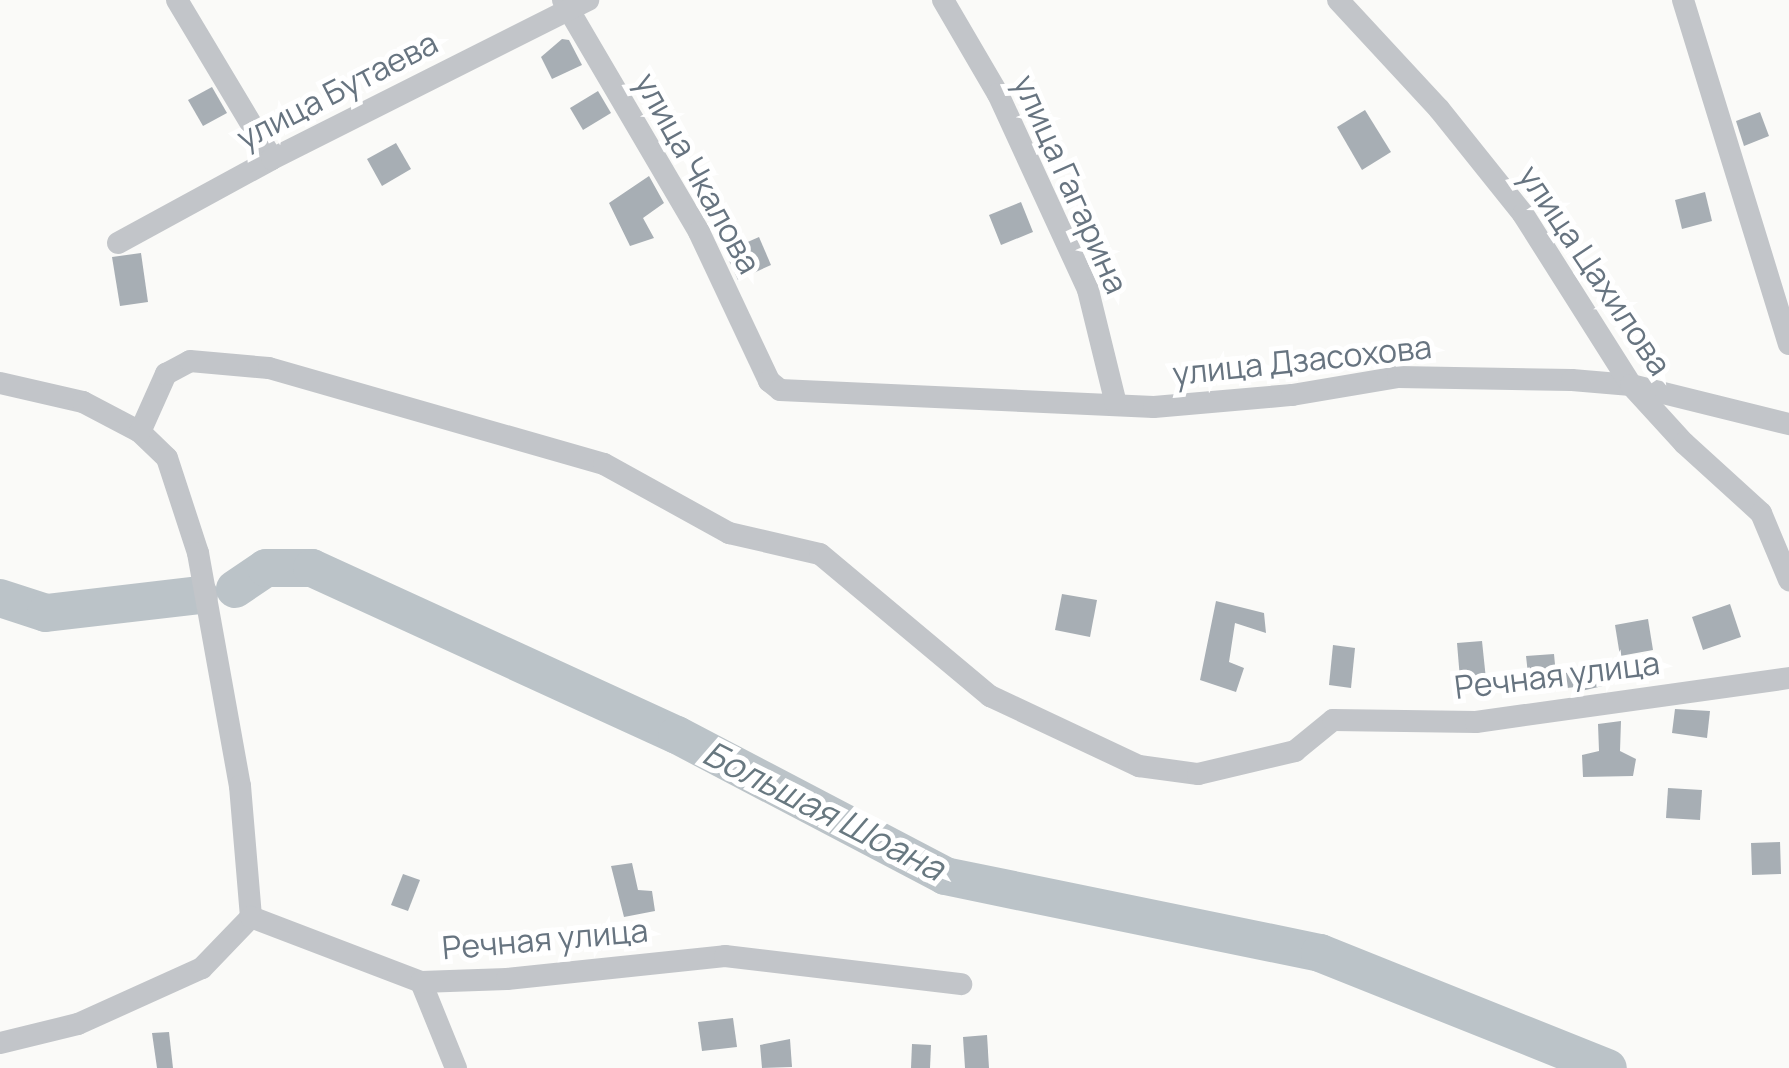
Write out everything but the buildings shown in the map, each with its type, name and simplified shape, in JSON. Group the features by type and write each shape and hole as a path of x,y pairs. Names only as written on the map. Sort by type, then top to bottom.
{"street":[{"path":"177,0 272,159"},
{"name":"улица Гагарина","path":"943,0 998,94 1088,290 1116,404"},
{"name":"улица Цахилова","path":"1338,0 1440,109 1522,214 1630,385 1684,443 1761,513 1789,580"},
{"path":"1683,0 1789,344"},
{"name":"улица Бутаева","path":"118,243 573,3"},
{"name":"улица Чкалова","path":"573,3 699,232 769,381"},
{"name":"Речная улица","path":"140,432 166,374 190,361 269,368 604,464 729,532 820,554 990,696 1139,766 1198,774 1295,751 1332,720 1476,722 1789,678"},
{"name":"улица Дзасохова","path":"769,381 794,394 1154,407 1292,395 1398,377 1630,385 1789,424"},
{"path":"0,383 83,402 140,432 166,458 198,553 240,786 251,917 202,968 78,1024 0,1043"},
{"name":"Речная улица","path":"251,917 422,982 507,979 725,956 962,984"},
{"path":"422,982 456,1068"}],"waterway":[{"name":"Большая Шоана","path":"235,589 266,568 312,568 677,735 945,876 1320,953 1608,1068"},
{"path":"0,598 46,613 199,595"}]}
